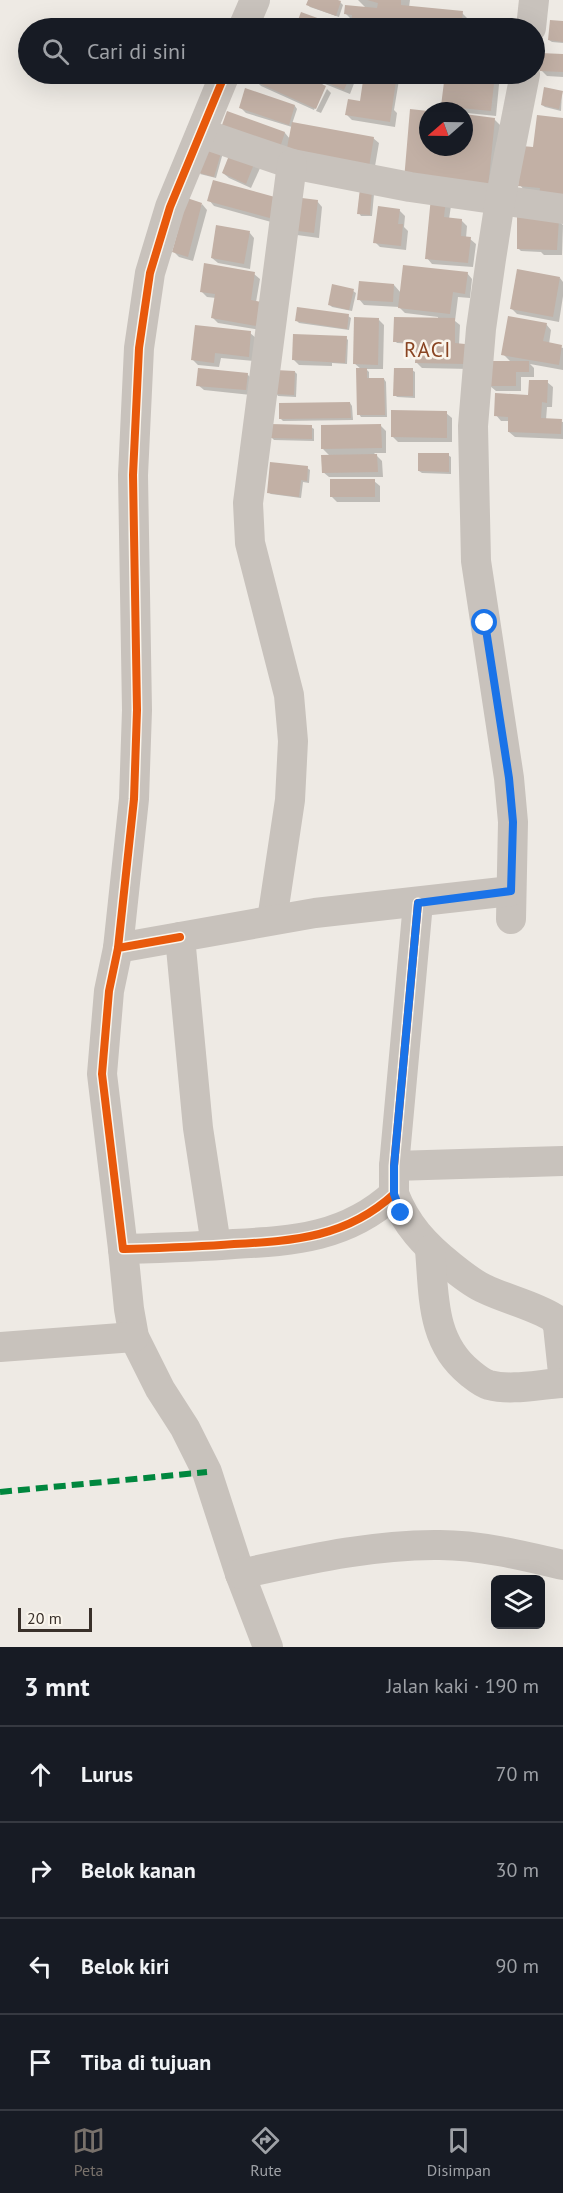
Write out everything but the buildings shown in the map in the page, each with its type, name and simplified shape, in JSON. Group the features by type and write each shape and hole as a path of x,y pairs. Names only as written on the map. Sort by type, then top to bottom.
{"street":[{"path":"247,18 255,0"},
{"path":"532,18 534,0"},
{"path":"221,84 170,207 150,273 139,348 133,475 137,659 134,799 118,948 109,991 102,1074 134,1337 160,1389 185,1428 207,1472 240,1574 268,1647"},
{"path":"118,948 315,913 418,903 511,905 513,822 509,778 476,561 472,426 481,329 500,201 523,84"},
{"path":"201,133 292,164 410,187 563,209"},
{"path":"272,920 290,800 293,741 289,695 250,543 248,503 292,164"},
{"path":"418,903 394,1180 401,1213 416,1236 465,1278 554,1318 558,1326 563,1372"},
{"path":"180,937 198,1128 216,1245"},
{"path":"394,1180 563,1161"},
{"path":"123,1249 306,1238 332,1231 363,1218 380,1207 394,1180"},
{"path":"430,1250 436,1320 442,1339 462,1367 487,1384 495,1386 563,1383"},
{"path":"0,1347 134,1337"},
{"path":"240,1574 329,1556 441,1545 512,1553 563,1565"}],"marked path":[{"path":"0,1492 207,1472"}],"cycle path":[{"path":"118,948 134,799 137,710 133,475 139,348 150,273 170,207 221,84"},
{"path":"180,937 118,948 109,991 102,1074 123,1249 278,1241 319,1234 358,1220 394,1194 394,1166 418,903"}],"district":[{"name":"RACI","path":"428,350"}],"route":[{"path":"401,1213 394,1194 394,1166 418,903 511,891 513,822 509,778 485,623"}]}
